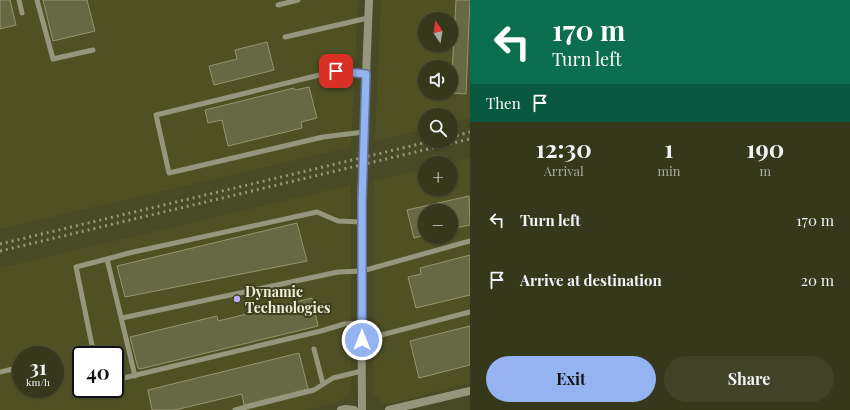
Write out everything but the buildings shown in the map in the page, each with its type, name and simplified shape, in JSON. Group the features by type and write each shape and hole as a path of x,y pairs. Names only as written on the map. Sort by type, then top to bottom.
{"street":[{"path":"362,410 362,222 369,0"},
{"path":"389,410 470,391"},
{"path":"341,410 354,410"}],"lane":[{"path":"19,0 22,12"},
{"path":"37,0 53,59 93,50"},
{"path":"278,5 298,0"},
{"path":"285,37 368,18"},
{"path":"364,132 323,137 169,173 156,115 336,71 366,74"},
{"path":"92,346 76,267 136,252 317,212 338,220 362,222"},
{"path":"122,318 338,272 362,270 470,241"},
{"path":"107,260 135,376"},
{"path":"362,340 470,312"},
{"path":"124,378 344,324 362,323"},
{"path":"314,349 323,384"},
{"path":"0,372 12,369"},
{"path":"235,410 314,390 333,378 362,371"}],"shaded area":[{"path":"0,0 358,0 351,147 0,229"},
{"path":"381,0 470,0 470,118 458,121 458,108 418,108 418,131 375,141"},
{"path":"470,158 470,383 390,404 383,403 373,392 374,181 418,171 418,196 458,196 458,161"},
{"path":"351,185 351,383 350,391 338,402 307,410 0,410 0,268"}],"railway":[{"path":"458,135 470,132"},
{"path":"0,251 470,139"},
{"path":"0,244 418,144"}],"place":[{"name":"Dynamic Technologies","path":"237,299"}],"route":[{"path":"336,71 366,74 362,202 362,340"}]}
